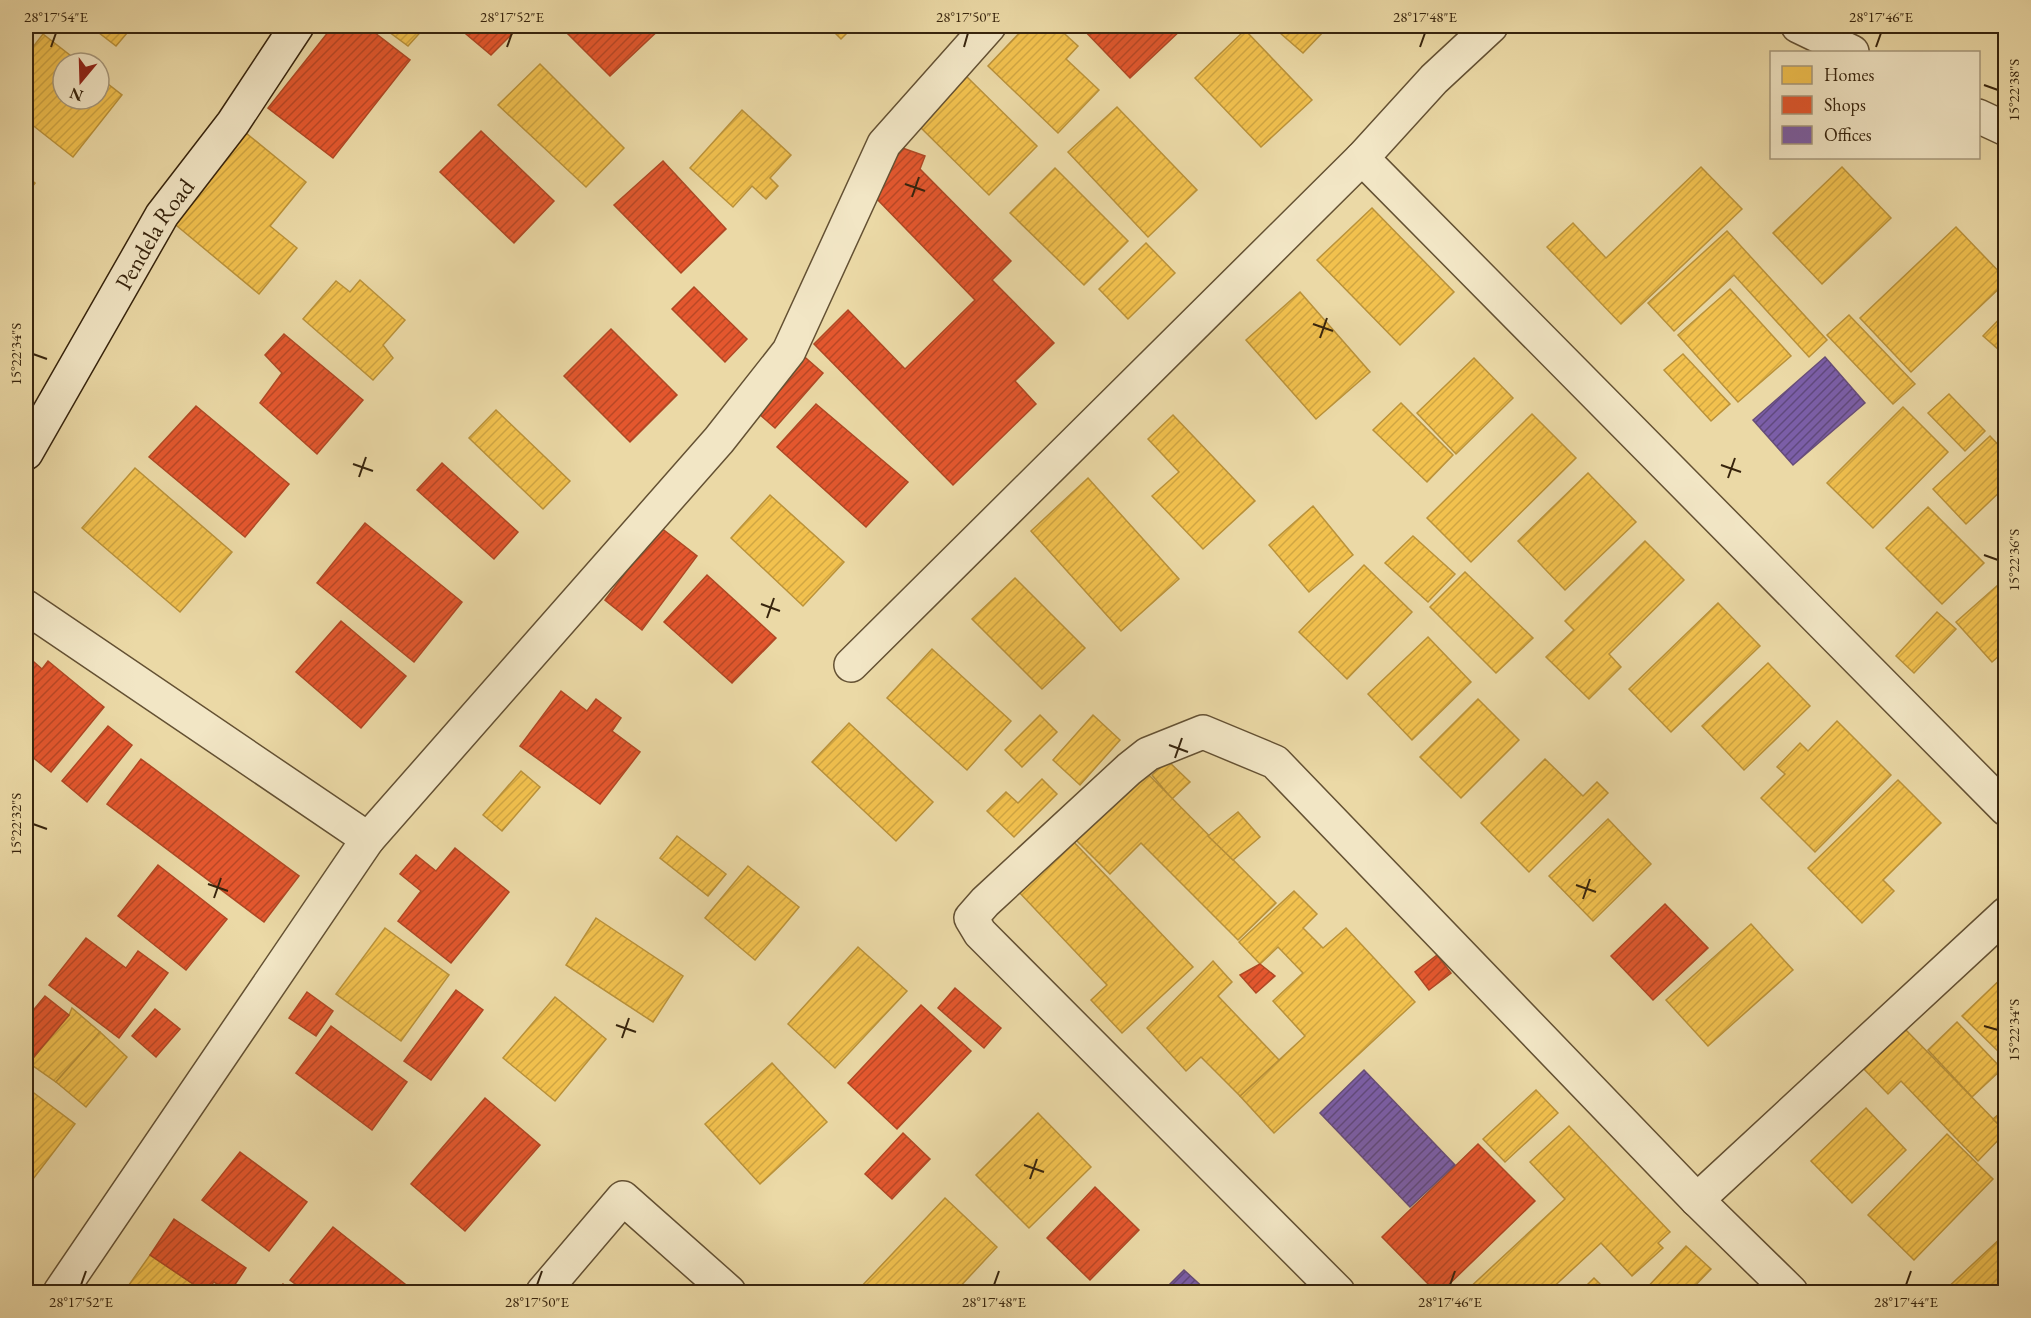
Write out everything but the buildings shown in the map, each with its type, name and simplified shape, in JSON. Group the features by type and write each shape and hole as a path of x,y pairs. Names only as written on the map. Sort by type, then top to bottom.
{"street":[{"name":"Pendela Road","path":"26,453 162,215 233,123 297,26"},
{"path":"60,1293 368,839 719,440 789,351 884,144 989,26"},
{"path":"851,664 1362,158 1434,79 1491,26"},
{"path":"1798,26 1850,51"},
{"path":"1980,117 2006,129"},
{"path":"1362,158 2006,809"},
{"path":"26,607 368,839"},
{"path":"1338,1293 980,933 971,918 985,902 1129,769 1148,754 1203,732 1275,762 1697,1200 1791,1293"},
{"path":"1697,1200 2006,914"},
{"path":"543,1293 623,1198 729,1293"}]}
